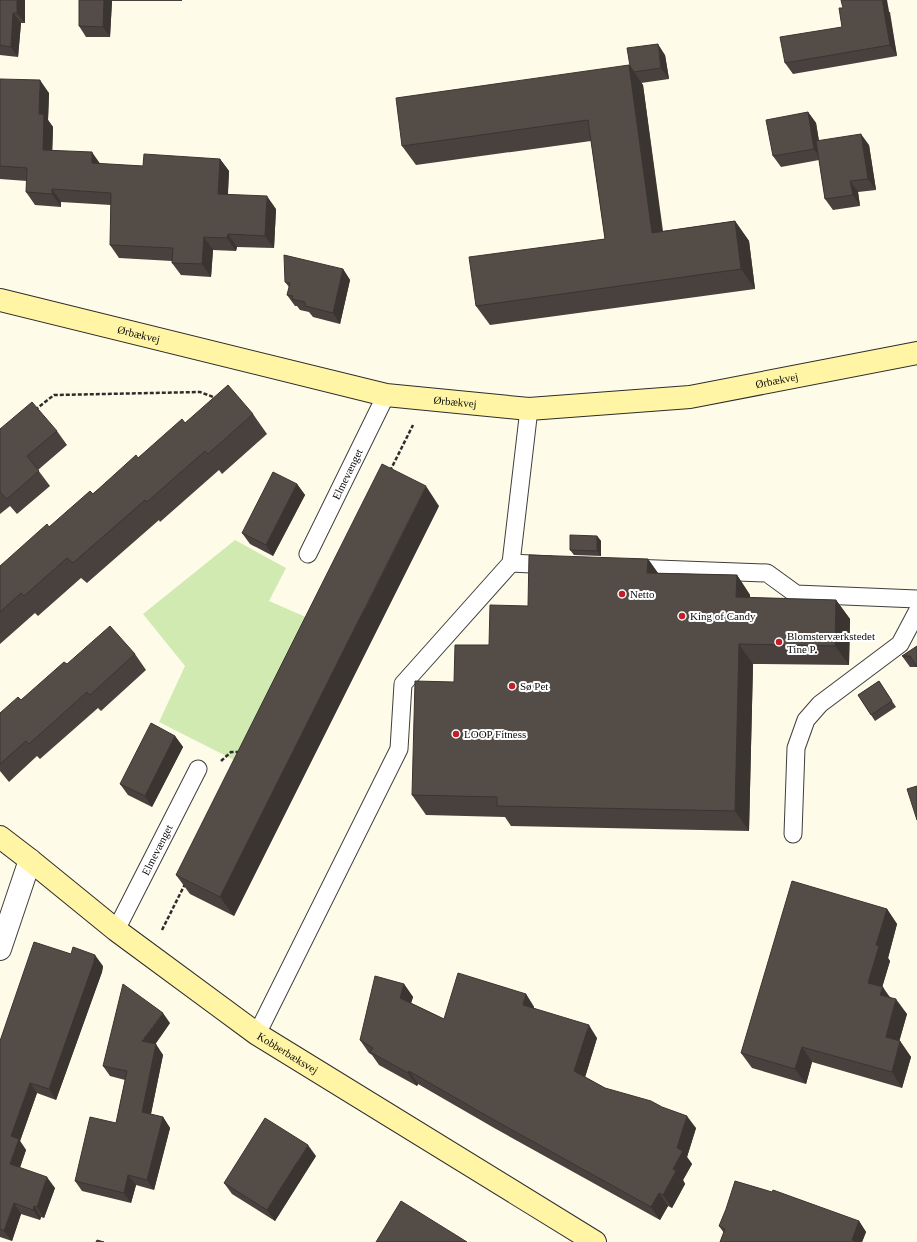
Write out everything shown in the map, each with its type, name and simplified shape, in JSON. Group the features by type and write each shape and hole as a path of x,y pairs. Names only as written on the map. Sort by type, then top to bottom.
{"street":[{"name":"Ørbækvej","path":"0,300 386,395 529,409 690,397 917,353"},
{"name":"Kobberbæksvej","path":"0,837 116,930 257,1034 595,1242"},
{"path":"0,949 30,860"}],"lane":[{"name":"Elmevænget","path":"308,554 386,395"},
{"path":"257,1034 399,749 403,684 511,564 529,409"},
{"path":"511,564 564,566"},
{"path":"617,568 767,573 796,594 917,599"},
{"path":"793,834 796,748 806,720 820,704 900,644 917,612"},
{"name":"Elmevænget","path":"116,930 198,769"}],"path":[{"path":"30,414 54,395 200,392 219,400"},
{"path":"387,477 426,399"},
{"path":"198,769 218,764 231,752 244,751"},
{"path":"149,955 188,878"}],"green space":[{"path":"235,540 286,568 269,601 308,618 234,760 159,722 185,666 143,614"}],"building":[{"path":"0,0 17,0 17,13 13,13 11,47 0,45"},
{"path":"79,0 104,0 103,27 79,26"},
{"path":"841,0 882,0 890,45 785,63 780,37 842,27 839,8 843,8"},
{"path":"658,44 661,68 634,72 630,66 627,48"},
{"path":"629,65 652,233 735,221 741,269 476,306 469,257 605,239 588,120 402,146 396,98"},
{"path":"0,79 40,80 39,114 44,114 43,150 92,152 92,163 143,166 144,154 220,159 218,194 267,196 265,236 228,234 227,238 204,237 202,264 172,263 173,248 110,245 111,193 52,189 52,194 26,192 27,168 0,166"},
{"path":"808,112 814,149 773,156 766,120"},
{"path":"861,134 868,179 850,181 853,195 825,199 816,141"},
{"path":"284,255 343,269 333,313 305,306 305,302 292,299 293,296 287,295 290,283 285,282"},
{"path":"228,385 253,414 208,454 205,451 147,502 145,500 73,563 67,558 24,596 21,593 0,612 0,566 47,524 49,527 90,491 93,494 136,455 138,458 182,419 185,423"},
{"path":"32,402 57,431 27,456 39,471 7,499 0,492 0,429"},
{"path":"382,464 426,486 220,897 176,875"},
{"path":"273,472 297,484 266,545 242,533"},
{"path":"570,535 597,536 597,551 570,550"},
{"path":"529,555 648,559 647,573 737,575 736,597 836,600 835,646 739,644 735,811 497,806 497,797 412,795 415,681 454,682 455,645 489,645 490,605 528,606"},
{"path":"110,626 135,654 90,695 87,692 29,744 26,741 0,764 0,713 18,697 21,700 64,662 67,664"},
{"path":"917,646 917,667 910,656 902,656"},
{"path":"879,681 892,701 871,715 858,695"},
{"path":"151,723 175,736 145,796 120,784"},
{"path":"917,786 917,820 907,789"},
{"path":"792,881 887,909 876,945 879,946 868,983 883,987 880,995 896,999 886,1037 900,1041 892,1072 802,1047 795,1069 741,1053"},
{"path":"34,942 71,954 73,947 95,955 94,962 49,1089 30,1083 11,1136 19,1139 10,1164 47,1177 37,1207 34,1206 33,1210 14,1203 4,1231 0,1229 0,1041"},
{"path":"458,973 526,994 523,1005 589,1025 574,1071 605,1088 651,1101 662,1107 687,1116 677,1148 683,1151 673,1169 676,1171 663,1195 659,1193 651,1207 409,1071 408,1073 370,1052 373,1048 360,1040 375,976 404,984 400,998 444,1019"},
{"path":"123,984 163,1013 142,1041 156,1044 142,1112 163,1117 147,1180 128,1175 124,1193 75,1181 90,1117 116,1123 127,1071 103,1066"},
{"path":"265,1118 308,1145 267,1210 224,1183"},
{"path":"735,1181 772,1192 773,1190 859,1221 852,1240 858,1242 720,1242 725,1229 719,1226"},
{"path":"401,1201 467,1242 376,1242"}],"place":[{"name":"Netto","path":"622,594"},
{"name":"King of Candy","path":"682,616"},
{"name":"Blomsterværkstedet Tine P.","path":"779,642"},
{"name":"Sø Pet","path":"512,686"},
{"name":"LOOP Fitness","path":"456,734"}]}
